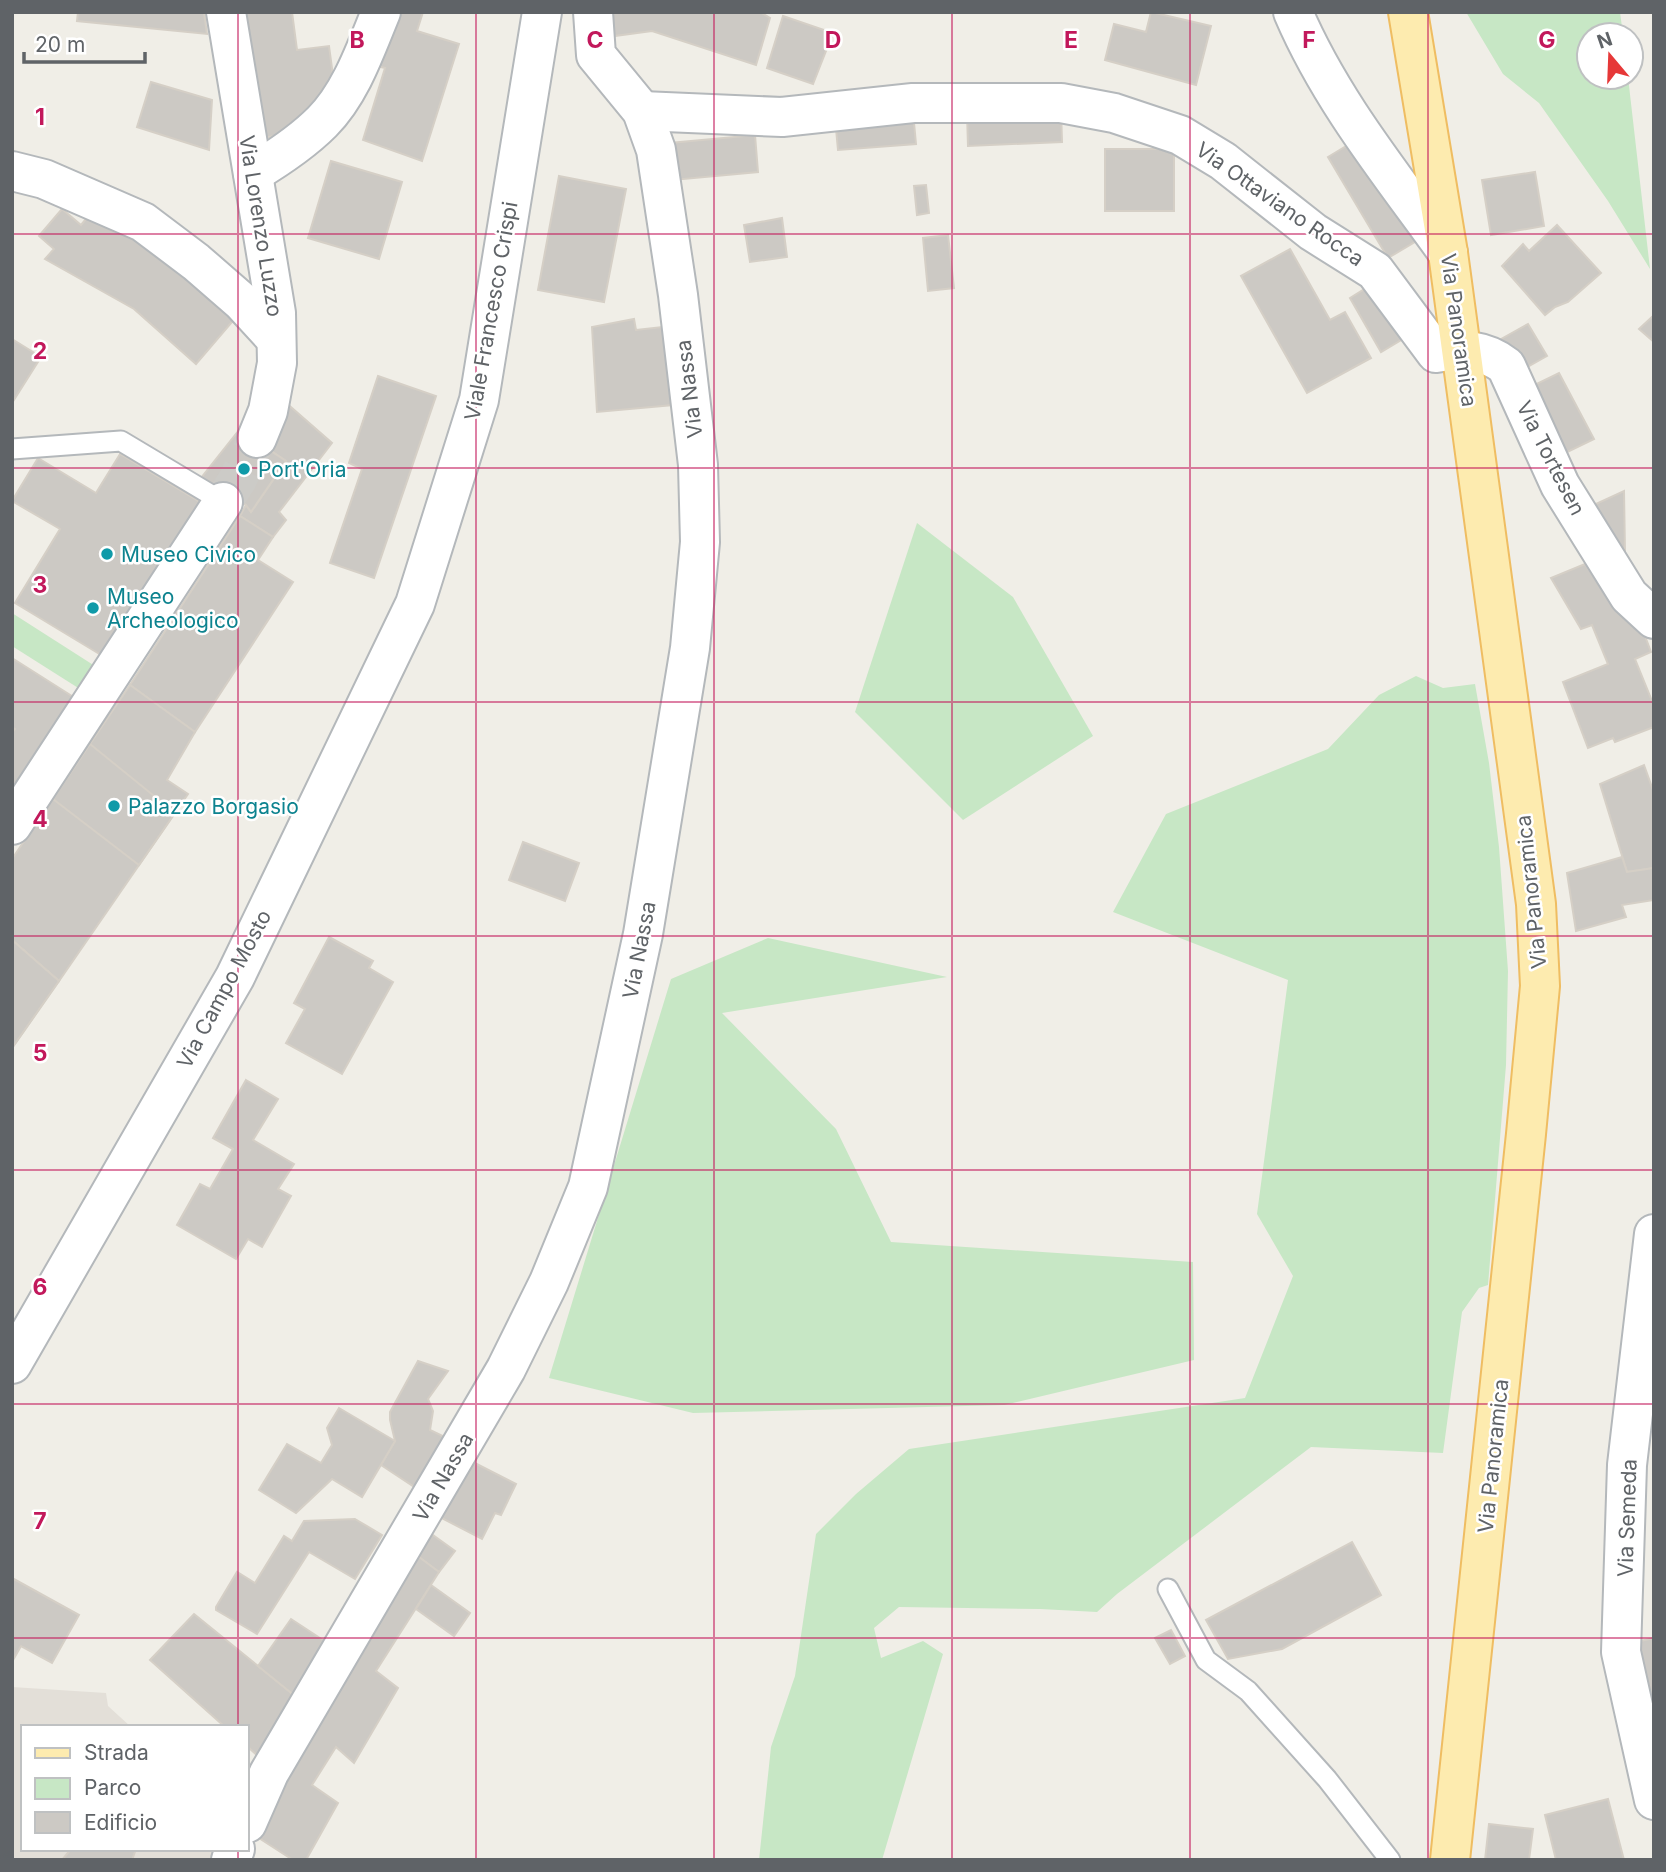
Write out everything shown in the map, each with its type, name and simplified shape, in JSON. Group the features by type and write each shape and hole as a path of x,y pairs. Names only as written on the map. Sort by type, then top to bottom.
{"main road":[{"name":"Via Panoramica","path":"1408,12 1462,349 1536,904 1540,986 1450,1860"}],"street":[{"name":"Via Lorenzo Luzzo","path":"226,12 276,313 277,363 268,411 257,438"},
{"path":"253,173 282,156 324,120 343,93 381,12"},
{"name":"Viale Francesco Crispi","path":"415,604 479,400 542,12"},
{"name":"Via Nassa","path":"248,1820 269,1773 506,1368 549,1282 588,1187 643,934 690,648 699,542 698,465 678,295 656,150 642,111 596,55 593,12"},
{"path":"1293,12 1310,52 1346,112 1448,253"},
{"name":"Via Ottaviano Rocca","path":"642,111 782,117 914,103 1061,103 1114,113 1180,135 1223,161 1313,232 1375,271 1436,354 1462,349"},
{"path":"12,171 44,179 143,222 224,286 276,339"},
{"name":"Via Tortesen","path":"1462,349 1494,356 1506,366 1560,485 1629,596 1654,619"},
{"path":"12,825 223,502"},
{"name":"Via Campo Mosto","path":"12,1364 235,977 415,604"},
{"name":"Via Semeda","path":"1654,1234 1627,1465 1621,1652 1654,1800"}],"lane":[{"path":"12,449 121,441 223,502"},
{"path":"1168,1589 1206,1660 1248,1691 1327,1779 1390,1860"}],"shaded area":[{"path":"12,1687 106,1693 108,1706 129,1725 21,1725 21,1851 216,1851 214,1860 12,1860"}],"green space":[{"path":"1466,12 1620,12 1621,21 1575,21 1575,91 1630,91 1650,269 1608,201 1539,103 1503,74"},
{"path":"917,523 1013,597 1093,736 963,820 855,712"},
{"path":"12,613 98,668 83,691 12,646"},
{"path":"1416,676 1443,688 1475,684 1489,763 1499,847 1508,971 1506,1065 1488,1285 1479,1288 1462,1312 1443,1453 1311,1447 1097,1612 899,1607 874,1628 881,1658 923,1641 943,1654 882,1860 759,1860 771,1747 795,1676 816,1534 856,1494 909,1449 1245,1398 1293,1276 1257,1214 1288,980 1113,912 1166,814 1328,749 1379,695"},
{"path":"768,938 947,977 722,1013 836,1129 891,1242 1193,1262 1194,1360 1004,1405 693,1413 549,1378 671,979"}],"building":[{"path":"78,12 204,12 207,34 77,21"},
{"path":"246,12 292,12 297,50 329,46 334,83 304,132 261,138"},
{"path":"389,12 423,12 417,31 459,44 422,161 363,140 385,68 372,65"},
{"path":"605,12 760,12 770,18 756,65 652,31 607,37"},
{"path":"1151,12 1211,26 1196,85 1105,60 1114,24 1146,32"},
{"path":"783,16 833,33 813,84 767,68"},
{"path":"151,82 212,100 209,150 137,127"},
{"path":"1061,109 1062,142 968,146 967,113"},
{"path":"913,112 916,144 838,150 835,118"},
{"path":"755,135 758,172 673,180 670,143"},
{"path":"1356,140 1420,239 1388,258 1328,157"},
{"path":"1105,149 1174,149 1174,211 1105,211"},
{"path":"331,161 402,182 379,259 308,238"},
{"path":"1535,172 1544,226 1491,235 1482,180"},
{"path":"559,176 626,189 604,302 538,290"},
{"path":"926,185 929,213 917,215 914,186"},
{"path":"95,208 238,315 196,364 134,309 45,259 54,249 39,236 62,209 81,225"},
{"path":"782,218 787,257 750,262 744,225"},
{"path":"1557,225 1601,273 1568,302 1545,315 1502,266 1523,244 1529,251"},
{"path":"948,235 954,288 928,291 923,238"},
{"path":"1290,249 1330,320 1345,312 1371,358 1307,393 1241,276"},
{"path":"1371,285 1403,339 1381,352 1350,298"},
{"path":"1654,315 1654,342 1639,329"},
{"path":"634,319 636,330 662,327 673,405 597,412 592,327"},
{"path":"1528,324 1547,356 1520,371 1501,339"},
{"path":"12,339 41,357 12,403"},
{"path":"1559,373 1594,439 1553,459 1518,393"},
{"path":"378,376 436,396 374,578 330,563 362,469 349,463"},
{"path":"284,401 332,443 279,512 286,520 273,537 240,516 246,505 251,512 286,461 267,448"},
{"name":"Port'Oria","path":"239,430 286,461 251,512 246,505 201,478"},
{"name":"Museo Civico","path":"120,454 200,502 106,658 15,603 60,529 12,501 38,458 96,493"},
{"path":"1624,491 1625,553 1605,553 1585,509"},
{"path":"240,516 273,537 258,560 293,582 195,732 130,685"},
{"path":"1585,564 1617,610 1633,604 1651,652 1635,659 1654,706 1654,727 1615,742 1613,738 1588,748 1563,682 1608,664 1592,625 1581,629 1551,578"},
{"path":"12,658 75,698 19,787 12,782 12,733 15,729 12,727"},
{"path":"130,685 195,732 167,780 188,794 59,981 12,940 12,859"},
{"name":"Palazzo Borgasio","path":"90,744 175,813 139,865 53,799"},
{"path":"1644,765 1654,793 1654,868 1627,872 1600,784"},
{"path":"523,842 579,863 565,901 509,880"},
{"path":"1622,857 1627,872 1654,868 1654,900 1622,905 1626,917 1576,931 1567,873"},
{"path":"329,937 373,961 369,968 393,982 342,1074 286,1043 305,1009 294,1003"},
{"path":"12,940 59,981 12,1048"},
{"path":"12,940 59,981 12,1048"},
{"path":"246,1080 278,1099 253,1140 294,1164 278,1189 291,1196 262,1247 248,1239 236,1259 177,1225 200,1184 210,1189 233,1149 213,1138"},
{"path":"418,1361 448,1371 428,1399 433,1411 430,1430 453,1441 422,1492 381,1465 395,1441 390,1412"},
{"path":"339,1408 395,1441 362,1497 332,1479 296,1513 259,1490 287,1444 321,1463 332,1445 327,1428"},
{"path":"463,1457 516,1484 501,1515 495,1513 482,1539 434,1514"},
{"path":"355,1519 382,1535 355,1579 309,1552 257,1634 216,1610 237,1572 255,1583 284,1536 292,1541 304,1521"},
{"path":"426,1530 455,1551 439,1572 411,1551"},
{"path":"1352,1542 1381,1595 1282,1649 1228,1659 1206,1620"},
{"path":"411,1551 439,1572 376,1671 398,1688 354,1763 336,1747 312,1785 338,1803 306,1860 293,1860 251,1833"},
{"path":"12,1578 79,1615 52,1663 21,1646 12,1662"},
{"path":"431,1585 470,1613 454,1636 416,1609"},
{"path":"194,1614 295,1696 260,1758 248,1747 248,1725 223,1725 150,1660"},
{"path":"291,1619 329,1644 295,1696 258,1666"},
{"path":"1171,1630 1185,1656 1170,1664 1155,1638"},
{"path":"1654,1638 1654,1732 1631,1643"},
{"path":"1608,1799 1624,1860 1556,1860 1545,1815"},
{"path":"1489,1824 1533,1829 1529,1860 1485,1860"},
{"path":"69,1851 135,1851 132,1860 62,1860"}],"tunnel":[{"path":"223,502 238,479 257,438"}],"place":[{"name":"Port'Oria","path":"244,469"},
{"name":"Museo Civico","path":"107,554"},
{"name":"Museo Archeologico","path":"93,608"},
{"name":"Palazzo Borgasio","path":"114,806"}]}
